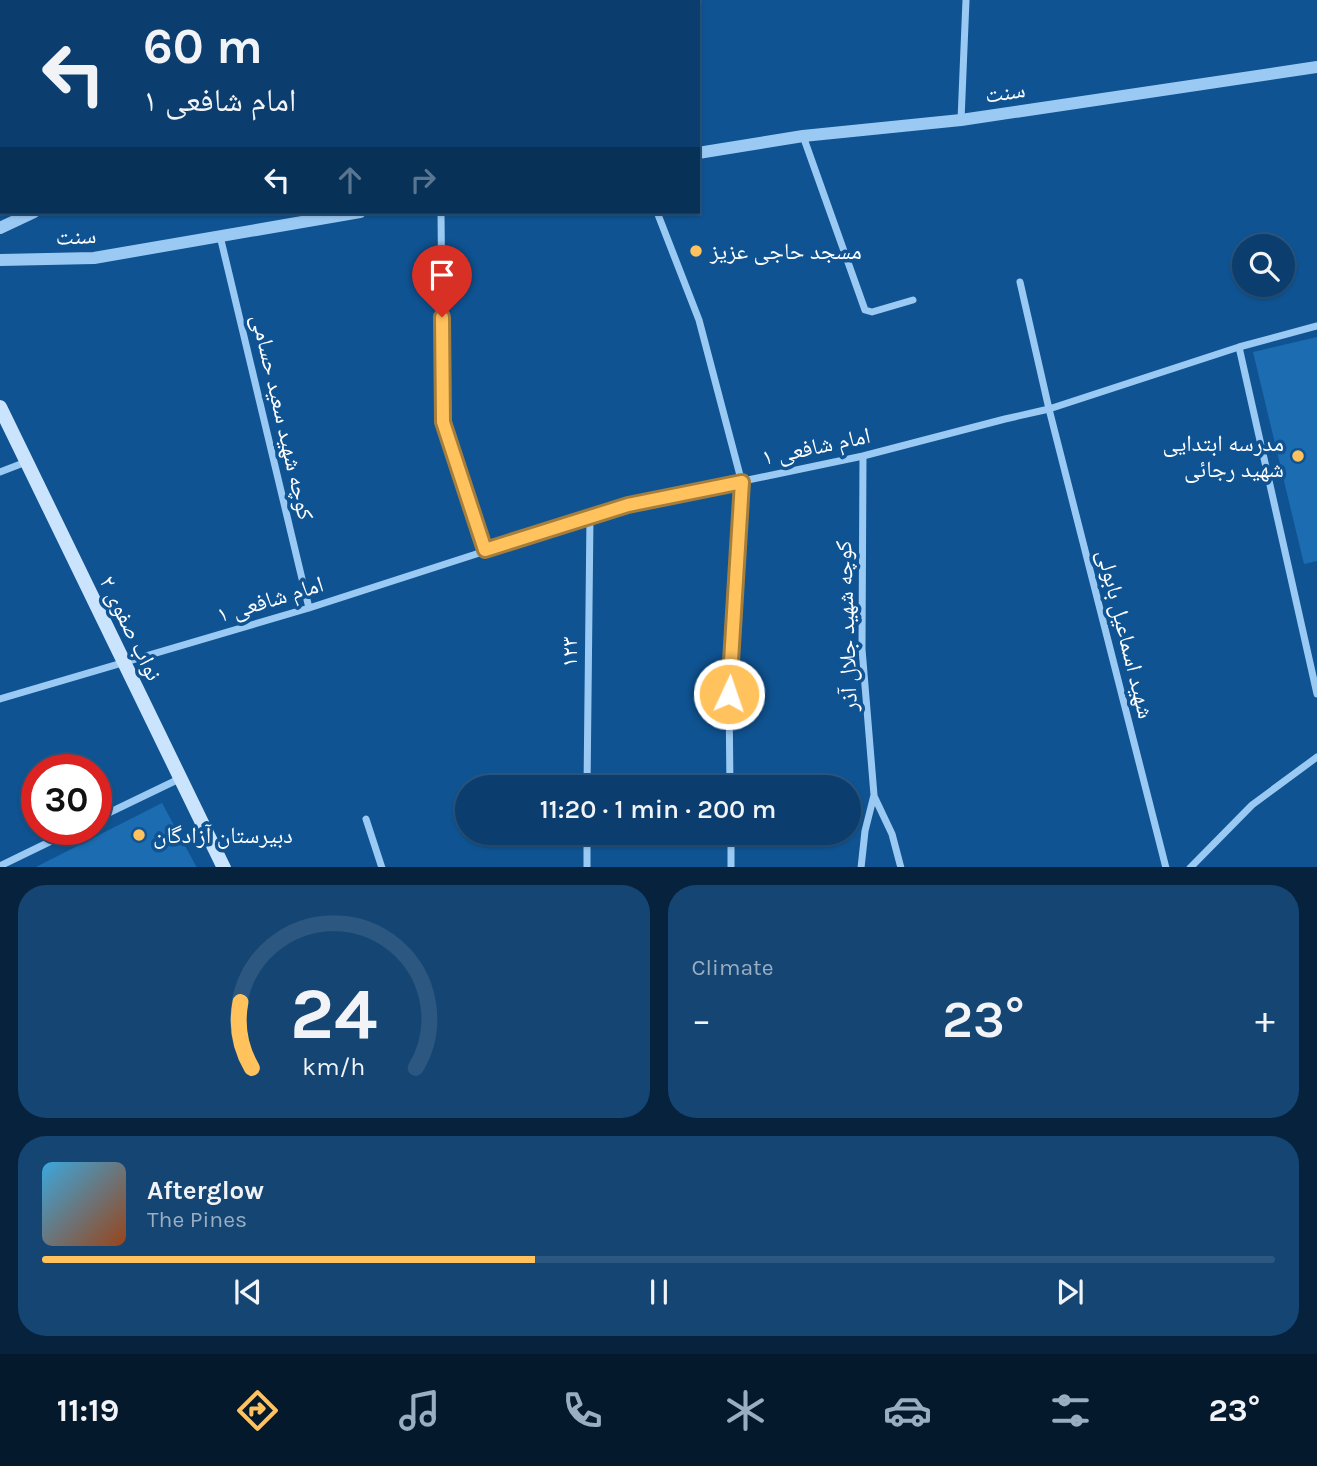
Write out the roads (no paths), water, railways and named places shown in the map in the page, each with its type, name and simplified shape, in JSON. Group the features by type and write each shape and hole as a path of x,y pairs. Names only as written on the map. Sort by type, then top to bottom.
{"main road":[{"name":"نواب صفوی ۲","path":"0,407 223,867"}],"street":[{"path":"961,120 966,0"},
{"name":"سنت","path":"700,153 803,136 961,120 1317,67"},
{"path":"803,136 865,310 872,312 913,300"},
{"path":"0,228 30,214"},
{"name":"سنت","path":"0,260 94,258 348,214"},
{"path":"441,214 443,422 485,550"},
{"path":"658,214 699,320 742,482 729,694 730,775"},
{"name":"کوچه شهید سعید حسامی","path":"220,236 309,608"},
{"name":"شهید اسماعیل بابولی","path":"1020,282 1049,409 1166,867"},
{"name":"امام شافعی ۱","path":"0,699 309,608 628,505 863,456 1049,409 1239,347 1317,326"},
{"path":"1239,347 1317,694"},
{"name":"کوچه شهید جلال آذر","path":"863,456 862,649 874,795"},
{"path":"0,472 26,462"},
{"name":"۱۲۳","path":"587,775 590,517"},
{"path":"1190,867 1252,806 1317,757"},
{"path":"112,811 179,779"},
{"path":"861,867 865,831 874,795"},
{"path":"874,795 892,834 901,867"},
{"path":"366,819 382,867"},
{"path":"0,866 43,845"},
{"path":"587,845 587,867"},
{"path":"731,845 731,867"}],"place":[{"name":"مسجد حاجی عزیز","path":"696,251"},
{"name":"مدرسه ابتدایی شهید رجائی","path":"1298,456"},
{"name":"دبیرستان آزادگان","path":"139,835"}]}
